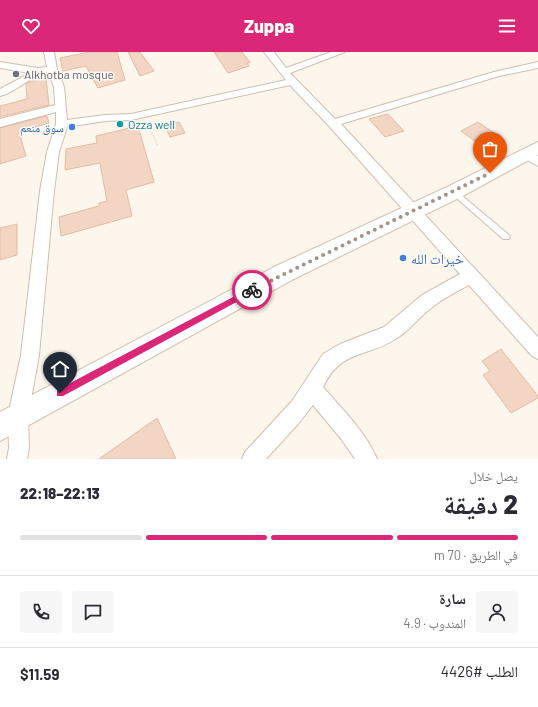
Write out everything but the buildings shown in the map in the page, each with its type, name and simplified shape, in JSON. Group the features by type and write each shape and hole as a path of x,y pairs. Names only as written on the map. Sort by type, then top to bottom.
{"street":[{"path":"45,70 49,52"},
{"path":"269,52 289,77 333,123 538,350"},
{"path":"62,124 105,118 127,118 289,77 340,52"},
{"path":"0,65 45,70 58,87 62,107 62,124 53,152 47,191 30,355 9,421 19,448 17,459"},
{"path":"333,123 497,74 538,65"},
{"path":"0,93 45,70"},
{"path":"0,123 62,107"},
{"path":"9,421 284,273 534,155"},
{"path":"252,459 285,424 312,389 320,371 333,357 356,346 383,337 404,324 423,305 447,288 472,276"},
{"path":"312,389 349,433 366,459"}],"lane":[{"path":"454,192 506,237"}],"path":[{"path":"144,114 151,133 158,145"}],"way so far":[{"path":"252,290 490,173"}],"place":[{"name":"Alkhotba mosque","path":"16,74"},
{"name":"Ozza well","path":"120,124"},
{"name":"سوق منعم","path":"72,127"},
{"name":"خيرات الله","path":"403,258"}],"route":[{"path":"60,393 252,290"}]}
